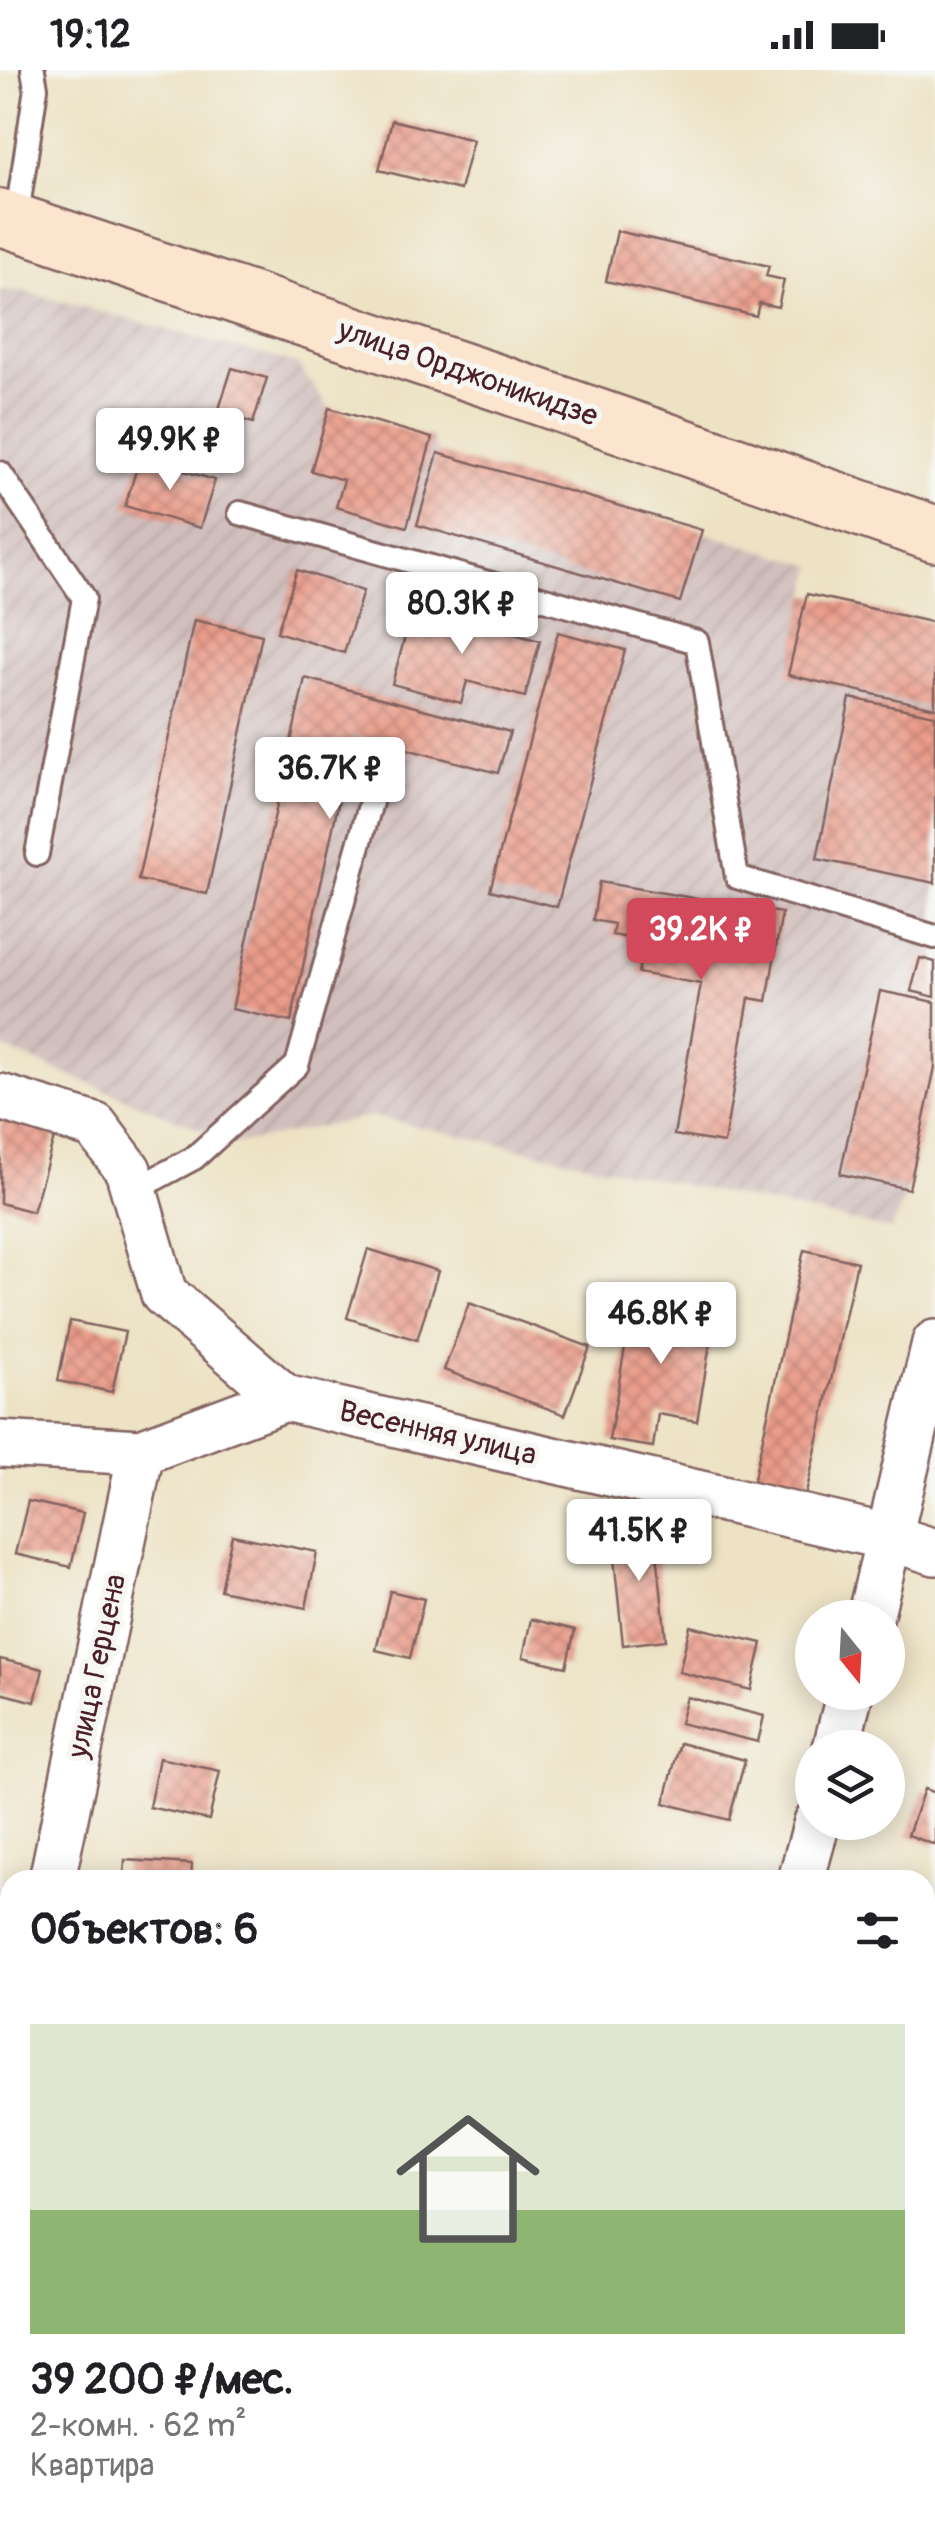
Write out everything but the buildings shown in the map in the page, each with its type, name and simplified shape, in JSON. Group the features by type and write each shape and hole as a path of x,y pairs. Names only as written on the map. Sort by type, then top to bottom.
{"main road":[{"name":"улица Орджоникидзе","path":"8,219 935,534"}],"street":[{"path":"0,1097 95,1126 128,1170 164,1294 285,1398 141,1452 0,1444"},
{"path":"875,1600 935,1342"},
{"name":"Весенняя улица","path":"285,1398 891,1538 935,1552"},
{"name":"улица Герцена","path":"54,1870 141,1452"},
{"path":"804,1870 812,1840"}],"lane":[{"path":"8,219 36,88 33,70"},
{"path":"0,473 84,598 36,854"},
{"path":"240,513 697,642 738,877 935,937"},
{"path":"134,1190 194,1158 298,1065 372,794"}],"shaded area":[{"path":"0,291 22,291 297,364 329,408 432,438 438,453 814,566 807,595 935,623 935,1067 909,1189 891,1230 371,1116 237,1144 0,1047"}]}
